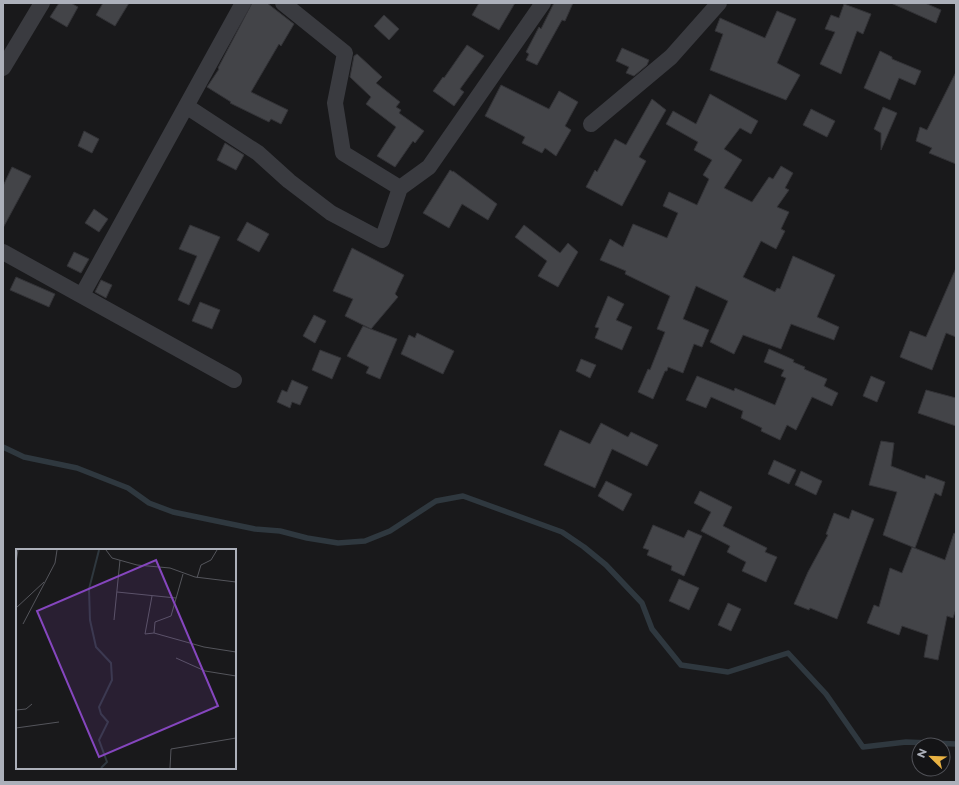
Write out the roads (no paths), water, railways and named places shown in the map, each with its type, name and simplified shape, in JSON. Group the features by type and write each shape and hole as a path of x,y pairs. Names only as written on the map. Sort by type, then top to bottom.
{"street":[{"path":"3,68 42,3"},
{"path":"82,295 243,3"},
{"path":"283,3 345,53 334,103 343,154 400,188"},
{"path":"186,106 258,153 289,181 331,213 382,240 400,188 429,167 543,3"},
{"path":"591,124 671,57 719,3"},
{"path":"3,252 234,380"}],"waterway":[{"path":"3,447 24,457 77,468 128,488 149,503 173,512 255,529 280,531 307,538 338,543 365,541 390,531 436,501 463,496 562,532 584,547 606,565 642,603 652,629 681,665 728,672 788,653 826,694 863,747 906,742 956,744"}]}
